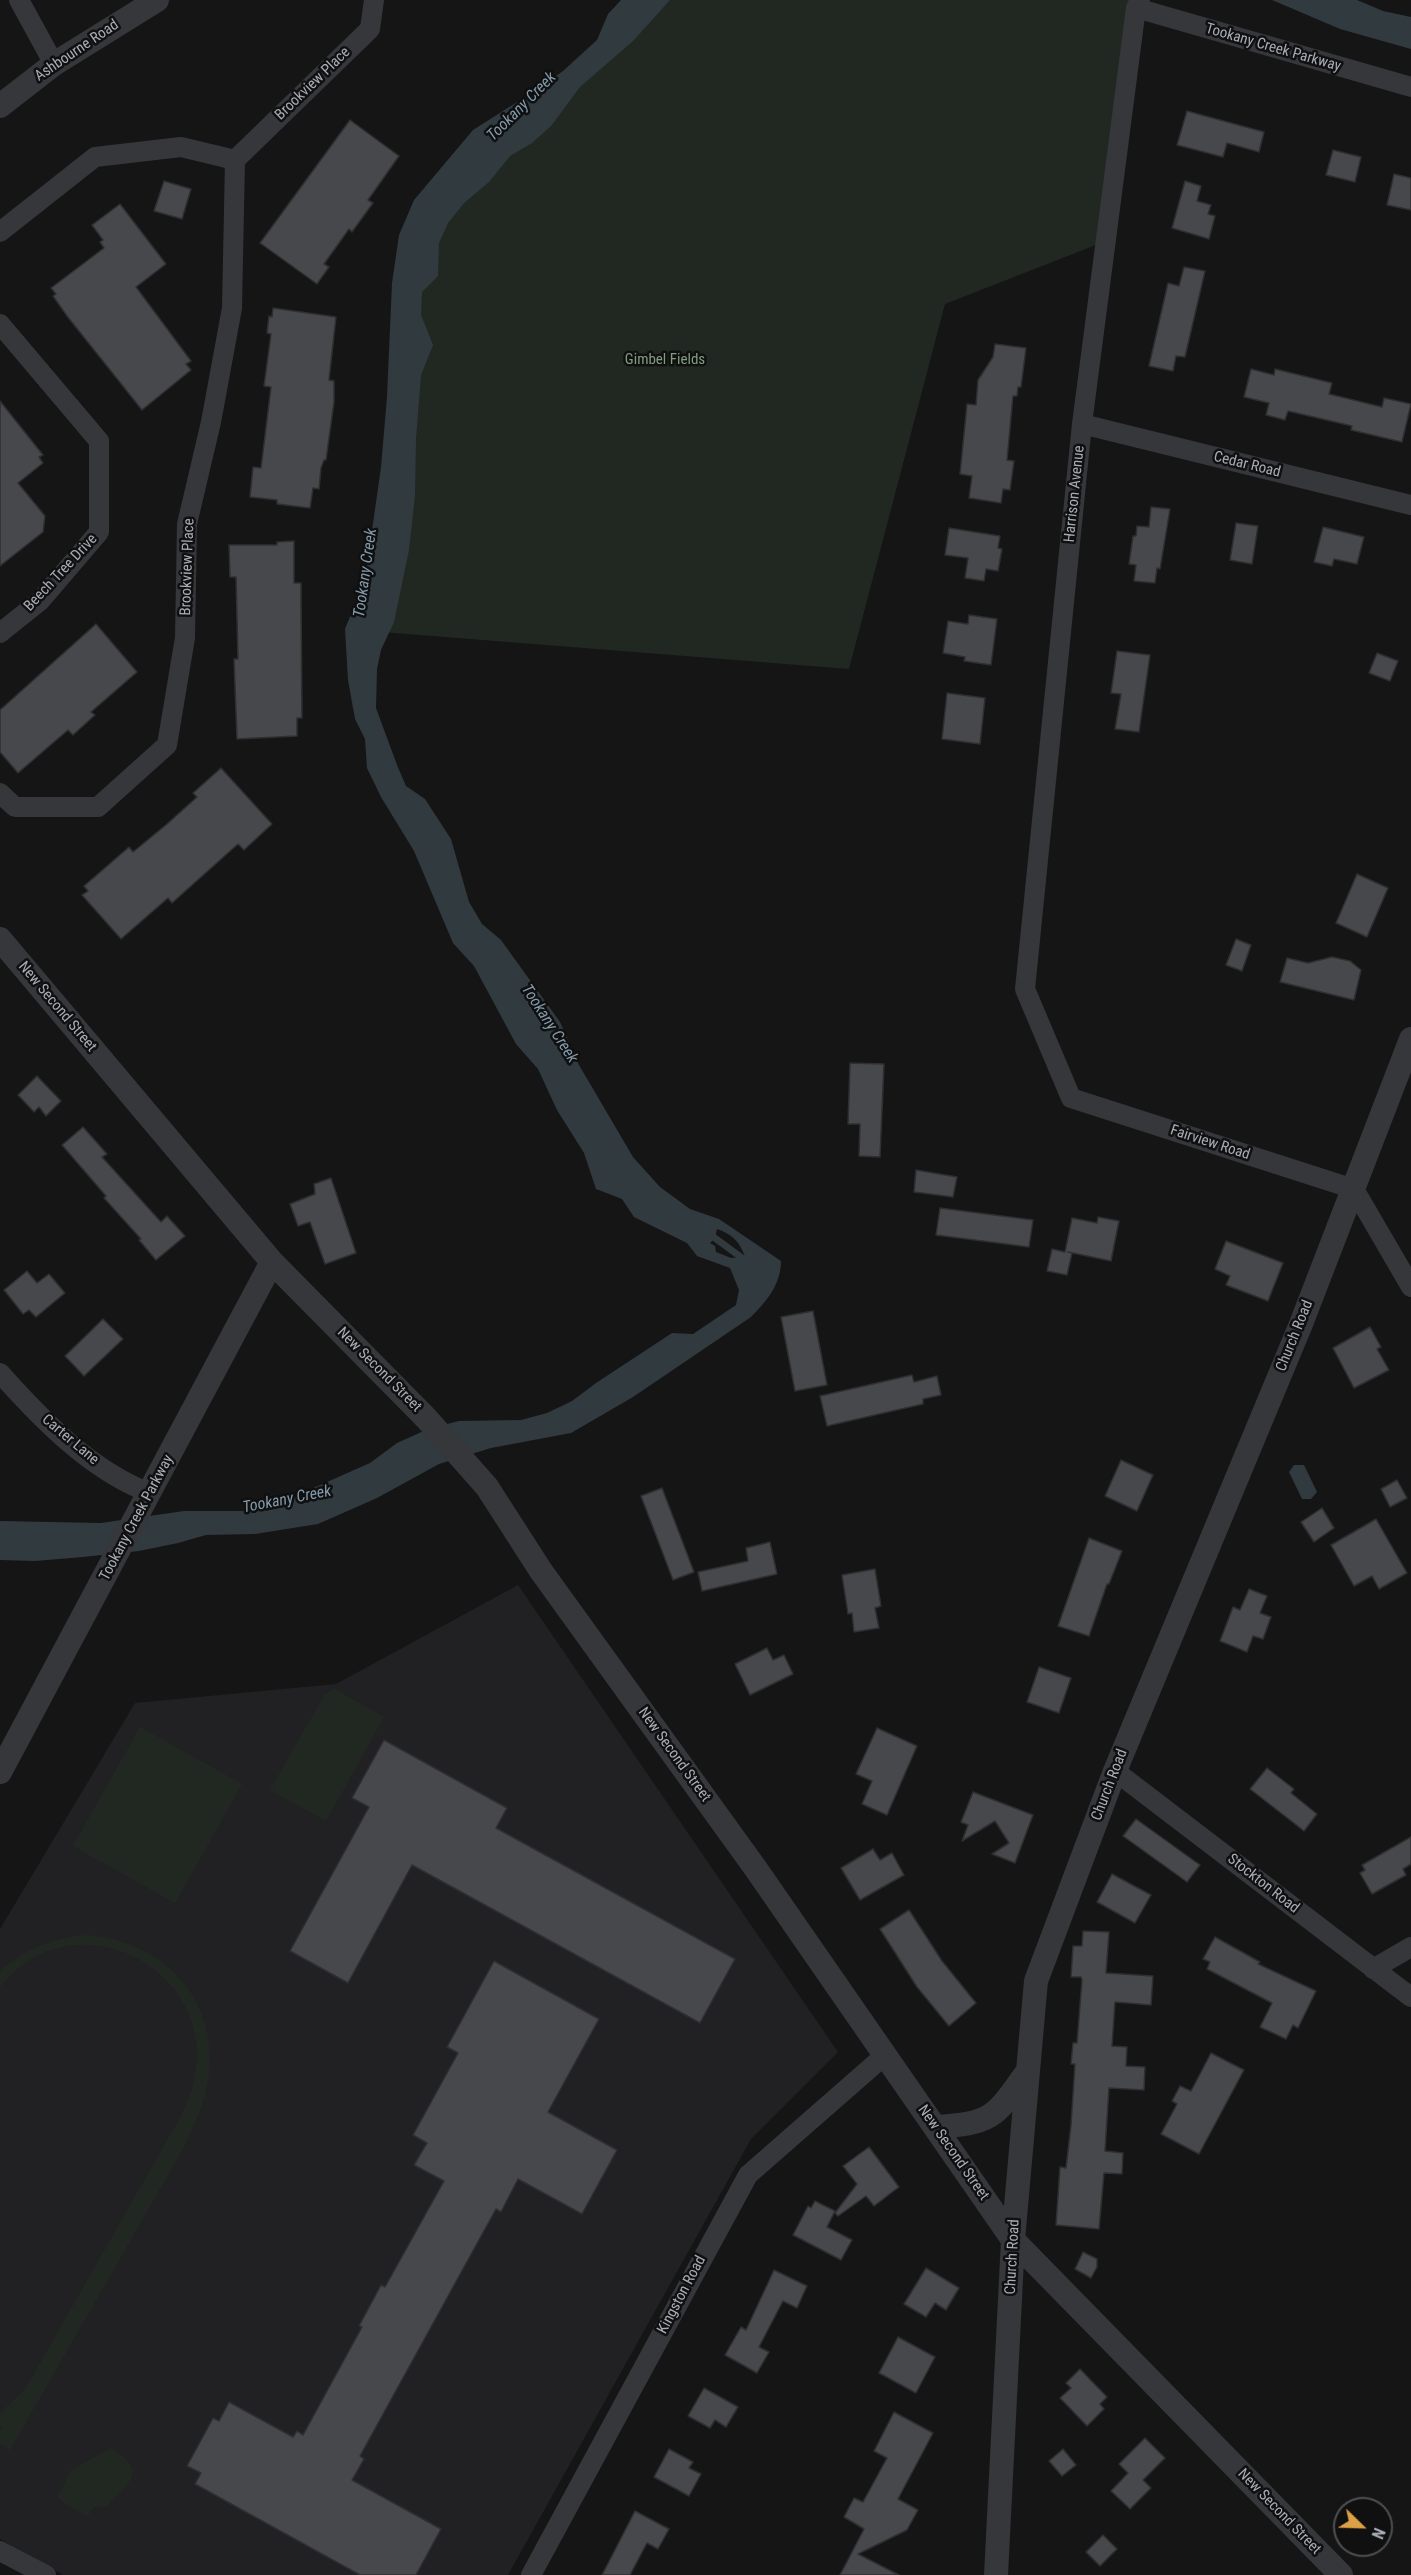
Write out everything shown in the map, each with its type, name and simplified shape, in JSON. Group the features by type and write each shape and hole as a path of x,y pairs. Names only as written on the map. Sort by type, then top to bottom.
{"street":[{"path":"20,0 54,64"},
{"name":"Ashbourne Road","path":"0,106 54,64 157,0"},
{"name":"Brookview Place","path":"0,793 15,807 98,807 167,745 185,638 187,524 211,422 232,308 235,160 370,29 374,0"},
{"name":"Tookany Creek Parkway","path":"1138,4 1411,87"},
{"name":"Harrison Avenue","path":"1025,989 1083,424 1138,4"},
{"path":"0,232 95,157 181,147 235,160"},
{"name":"Beech Tree Drive","path":"0,324 99,441 99,532 40,601 0,633"},
{"name":"Cedar Road","path":"1083,424 1411,505"},
{"name":"New Second Street","path":"0,939 272,1262 426,1418 487,1487 542,1571 756,1869 1013,2240 1341,2575"},
{"name":"Fairview Road","path":"1025,989 1071,1098 1354,1189"},
{"name":"Church Road","path":"996,2575 1013,2240 1036,1981 1115,1771 1301,1324 1411,1039"},
{"path":"1354,1189 1411,1287"},
{"name":"Tookany Creek Parkway","path":"0,1772 272,1262"},
{"name":"Carter Lane","path":"0,1373 42,1418 91,1459 146,1500"},
{"name":"Stockton Road","path":"1115,1771 1411,1997"},
{"path":"1373,1969 1411,1947"},
{"name":"Kingston Road","path":"531,2575 748,2175 884,2056"},
{"path":"935,2127 964,2125 986,2119 1000,2110 1027,2072"},
{"path":"0,2551 46,2575"}],"shaded area":[{"path":"518,1585 838,2052 751,2139 508,2575 63,2575 0,2539 0,1929 135,1703 336,1684"}],"green space":[{"name":"Gimbel Fields","path":"654,0 1140,0 1106,241 945,304 849,669 382,632 410,265 475,184"},
{"path":"335,1689 384,1717 326,1821 270,1790 325,1694"},
{"path":"140,1727 242,1784 175,1903 73,1846"},
{"path":"87,1935 119,1941 147,1952 171,1969 189,1990 202,2016 209,2044 209,2074 202,2106 185,2145 10,2450 0,2444 0,2432 3,2426 0,2427 0,2413 25,2389 181,2116 196,2069 193,2027 175,1991 147,1964 111,1948 72,1945 34,1958 0,1987 0,1971 30,1950 51,1942"},
{"path":"111,2448 130,2464 132,2477 128,2484 107,2506 94,2507 87,2516 65,2504 58,2497 70,2471"}],"water":[{"path":"621,0 670,0 633,41 580,87 551,126 532,143 510,156 489,182 464,203 448,223 439,243 438,276 422,292 421,315 433,345 421,375 415,495 409,550 394,622 381,650 377,669 376,708 406,786 425,799 451,839 469,902 482,924 501,940 560,1022 579,1065 633,1157 660,1187 690,1209 719,1219 781,1261 776,1285 751,1317 633,1397 571,1433 491,1448 439,1464 377,1498 318,1524 255,1534 206,1535 139,1551 35,1561 0,1560 0,1521 101,1523 184,1511 243,1511 275,1505 370,1463 397,1443 428,1429 459,1421 521,1420 547,1413 572,1401 672,1333 693,1334 736,1305 739,1290 730,1268 697,1256 687,1243 634,1217 622,1199 596,1189 584,1153 557,1110 538,1069 516,1044 474,966 453,943 414,851 381,797 367,768 365,739 355,719 348,680 345,629 365,580 381,467 387,397 392,283 399,235 414,200 473,130 563,71 597,40 608,14","holes":["717,1229 735,1239 745,1257 731,1258 716,1252 715,1246 710,1243 715,1238"]},
{"path":"1272,0 1357,0 1383,11 1411,17 1411,49 1340,29"},
{"path":"1294,1465 1304,1465 1317,1492 1311,1499 1302,1499 1289,1472"}],"building":[{"path":"1187,111 1264,132 1259,152 1227,143 1223,157 1177,145"},
{"path":"350,120 399,156 368,200 373,203 352,232 349,229 324,264 329,267 317,284 260,243"},
{"path":"1333,150 1361,157 1355,182 1326,175"},
{"path":"1394,174 1411,178 1411,210 1387,205"},
{"path":"164,181 191,189 182,219 154,211"},
{"path":"1185,181 1201,186 1197,201 1211,205 1208,214 1215,216 1209,239 1172,228"},
{"path":"120,204 166,264 136,287 191,361 186,364 191,370 142,410 67,316 53,296 56,294 51,288 104,248 100,242 103,240 92,225"},
{"path":"1184,267 1205,271 1185,357 1176,356 1173,371 1149,366 1168,283 1179,286"},
{"path":"273,308 336,317 329,380 334,381 334,402 326,460 321,468 319,489 313,488 310,508 277,504 277,500 250,497 253,467 261,468 271,387 264,386 271,334 267,333 269,316 272,317"},
{"path":"995,344 1026,348 1021,387 1018,387 1017,396 1013,396 1007,460 1014,461 1010,490 1003,489 1001,503 969,498 972,476 960,474 967,404 976,405 978,380 993,357"},
{"path":"1251,369 1274,375 1275,369 1332,383 1329,394 1382,407 1384,398 1411,404 1402,442 1351,430 1352,426 1288,411 1285,420 1266,415 1269,403 1244,397"},
{"path":"0,401 43,455 39,457 43,463 18,483 45,516 43,532 0,566"},
{"path":"1151,507 1170,509 1160,569 1157,568 1155,583 1134,581 1136,565 1129,564 1133,536 1136,536 1137,526 1149,527"},
{"path":"1236,523 1258,526 1252,564 1230,560"},
{"path":"1323,527 1364,537 1357,564 1334,559 1332,566 1314,562"},
{"path":"949,528 1000,536 998,548 1002,549 998,571 986,569 984,581 965,578 968,558 945,555"},
{"path":"294,541 294,583 301,583 302,718 297,718 297,736 237,739 234,659 238,659 236,577 230,577 229,545 277,545 277,542"},
{"path":"969,615 997,619 991,665 964,661 965,657 943,653 948,621 968,624"},
{"path":"96,624 137,672 91,712 95,715 73,735 68,730 18,773 0,752 0,710"},
{"path":"1117,651 1150,655 1139,732 1115,729 1121,694 1111,693"},
{"path":"1377,653 1398,661 1390,681 1369,673"},
{"path":"947,693 985,698 980,744 942,739"},
{"path":"221,768 272,824 244,850 238,844 172,903 168,898 121,939 82,895 88,891 84,886 129,847 133,852 167,824 197,797 193,793"},
{"path":"1357,874 1388,888 1367,937 1336,923"},
{"path":"1236,939 1251,945 1242,971 1226,965"},
{"path":"1332,957 1350,961 1361,970 1354,1000 1280,982 1287,958 1308,963"},
{"path":"850,1063 884,1064 880,1157 859,1156 860,1124 848,1124"},
{"path":"37,1076 61,1101 46,1116 39,1107 34,1112 18,1095"},
{"path":"83,1127 107,1154 102,1157 161,1222 167,1216 185,1236 156,1260 62,1145"},
{"path":"916,1170 957,1177 953,1197 914,1192"},
{"path":"331,1178 356,1253 325,1264 310,1222 298,1226 290,1204 315,1194 314,1184"},
{"path":"940,1208 1033,1220 1029,1247 936,1235"},
{"path":"1098,1217 1119,1221 1111,1261 1068,1252 1072,1253 1067,1275 1047,1271 1052,1249 1065,1252 1072,1218 1097,1223"},
{"path":"1226,1241 1283,1263 1268,1301 1226,1285 1230,1276 1215,1269"},
{"path":"27,1271 37,1283 49,1274 65,1293 36,1317 29,1310 23,1314 4,1290"},
{"path":"813,1311 827,1385 795,1391 781,1317"},
{"path":"103,1319 123,1339 84,1376 65,1356"},
{"path":"1370,1327 1381,1347 1377,1349 1389,1370 1354,1388 1333,1348"},
{"path":"912,1375 914,1382 937,1376 941,1395 923,1399 923,1404 827,1426 820,1396"},
{"path":"1121,1460 1153,1475 1137,1511 1105,1496"},
{"path":"1397,1480 1407,1498 1390,1507 1381,1489"},
{"path":"662,1488 694,1572 673,1580 641,1496"},
{"path":"1322,1508 1334,1528 1314,1542 1301,1522"},
{"path":"1376,1519 1407,1573 1379,1589 1372,1576 1354,1586 1331,1545"},
{"path":"1089,1538 1122,1551 1109,1584 1107,1584 1089,1636 1058,1626"},
{"path":"770,1542 777,1574 702,1591 698,1572 748,1561 746,1548"},
{"path":"875,1569 881,1606 875,1608 879,1628 854,1632 852,1613 848,1614 842,1575"},
{"path":"1249,1589 1267,1596 1260,1613 1271,1617 1263,1639 1253,1636 1247,1652 1220,1641 1233,1607 1240,1610"},
{"path":"767,1648 773,1660 784,1655 793,1674 750,1695 735,1664"},
{"path":"1039,1667 1071,1678 1059,1713 1027,1702"},
{"path":"877,1728 917,1746 887,1815 862,1804 872,1781 856,1774"},
{"path":"384,1740 507,1808 496,1828 735,1959 700,2023 412,1865 348,1983 290,1951 369,1807 352,1798"},
{"path":"1267,1768 1294,1789 1291,1793 1317,1814 1304,1831 1250,1789"},
{"path":"973,1792 1033,1815 1015,1863 992,1854 1009,1843 995,1821 962,1841 968,1825 961,1822"},
{"path":"1136,1819 1200,1865 1187,1882 1123,1836"},
{"path":"1411,1837 1411,1864 1403,1869 1406,1875 1372,1894 1360,1873 1365,1870 1362,1865"},
{"path":"873,1849 880,1860 892,1853 904,1875 860,1900 841,1868"},
{"path":"1112,1874 1151,1895 1135,1923 1097,1902"},
{"path":"909,1910 942,1961 976,2003 949,2026 917,1987 880,1929"},
{"path":"1083,1931 1109,1932 1106,1973 1153,1976 1151,2005 1115,2002 1112,2046 1127,2047 1126,2066 1145,2067 1144,2090 1109,2088 1105,2151 1123,2153 1122,2174 1104,2173 1099,2229 1056,2225 1060,2167 1066,2168 1071,2125 1075,2064 1071,2064 1073,2043 1077,2043 1082,1980 1081,1977 1071,1977 1073,1946 1082,1946"},
{"path":"1215,1937 1260,1962 1258,1964 1316,1991 1298,2028 1293,2025 1286,2039 1260,2027 1272,2003 1207,1969 1210,1962 1203,1959"},
{"path":"494,1961 599,2019 548,2112 617,2150 582,2214 518,2179 501,2212 496,2209 360,2456 364,2459 352,2480 441,2529 416,2575 360,2575 195,2484 201,2473 187,2466 213,2418 219,2421 229,2402 293,2437 297,2431 303,2435 362,2327 359,2326 381,2285 385,2287 444,2181 414,2165 427,2143 413,2135 458,2053 447,2047"},
{"path":"1211,2053 1244,2070 1199,2154 1161,2134 1177,2104 1172,2101 1180,2086 1191,2091"},
{"path":"869,2147 899,2187 874,2206 866,2196 838,2216 835,2213 857,2184 843,2166"},
{"path":"815,2201 835,2211 827,2227 852,2240 841,2260 793,2235 808,2206 811,2208"},
{"path":"1083,2252 1097,2259 1097,2267 1091,2278 1075,2269"},
{"path":"926,2268 959,2288 946,2310 935,2303 926,2317 904,2304"},
{"path":"774,2270 807,2286 797,2308 783,2301 759,2347 769,2352 757,2373 725,2355 741,2327 746,2330"},
{"path":"898,2337 935,2357 916,2393 879,2373"},
{"path":"1080,2369 1107,2397 1100,2404 1104,2409 1087,2426 1060,2398 1071,2388 1066,2383"},
{"path":"704,2388 738,2407 726,2427 715,2420 710,2428 688,2416"},
{"path":"894,2412 933,2433 898,2499 918,2510 907,2530 858,2554 899,2575 840,2575 864,2529 844,2517 854,2498 863,2502 887,2458 874,2451"},
{"path":"1145,2438 1165,2458 1143,2480 1151,2488 1130,2509 1111,2491 1128,2473 1119,2464"},
{"path":"669,2449 693,2462 689,2468 701,2474 689,2496 654,2477"},
{"path":"1063,2449 1076,2465 1062,2476 1049,2461"},
{"path":"635,2511 669,2529 658,2549 647,2543 630,2575 602,2575"},
{"path":"1103,2535 1117,2549 1100,2566 1086,2552"}],"waterway":[{"name":"Tookany Creek","path":"708,1233 749,1263"}]}
